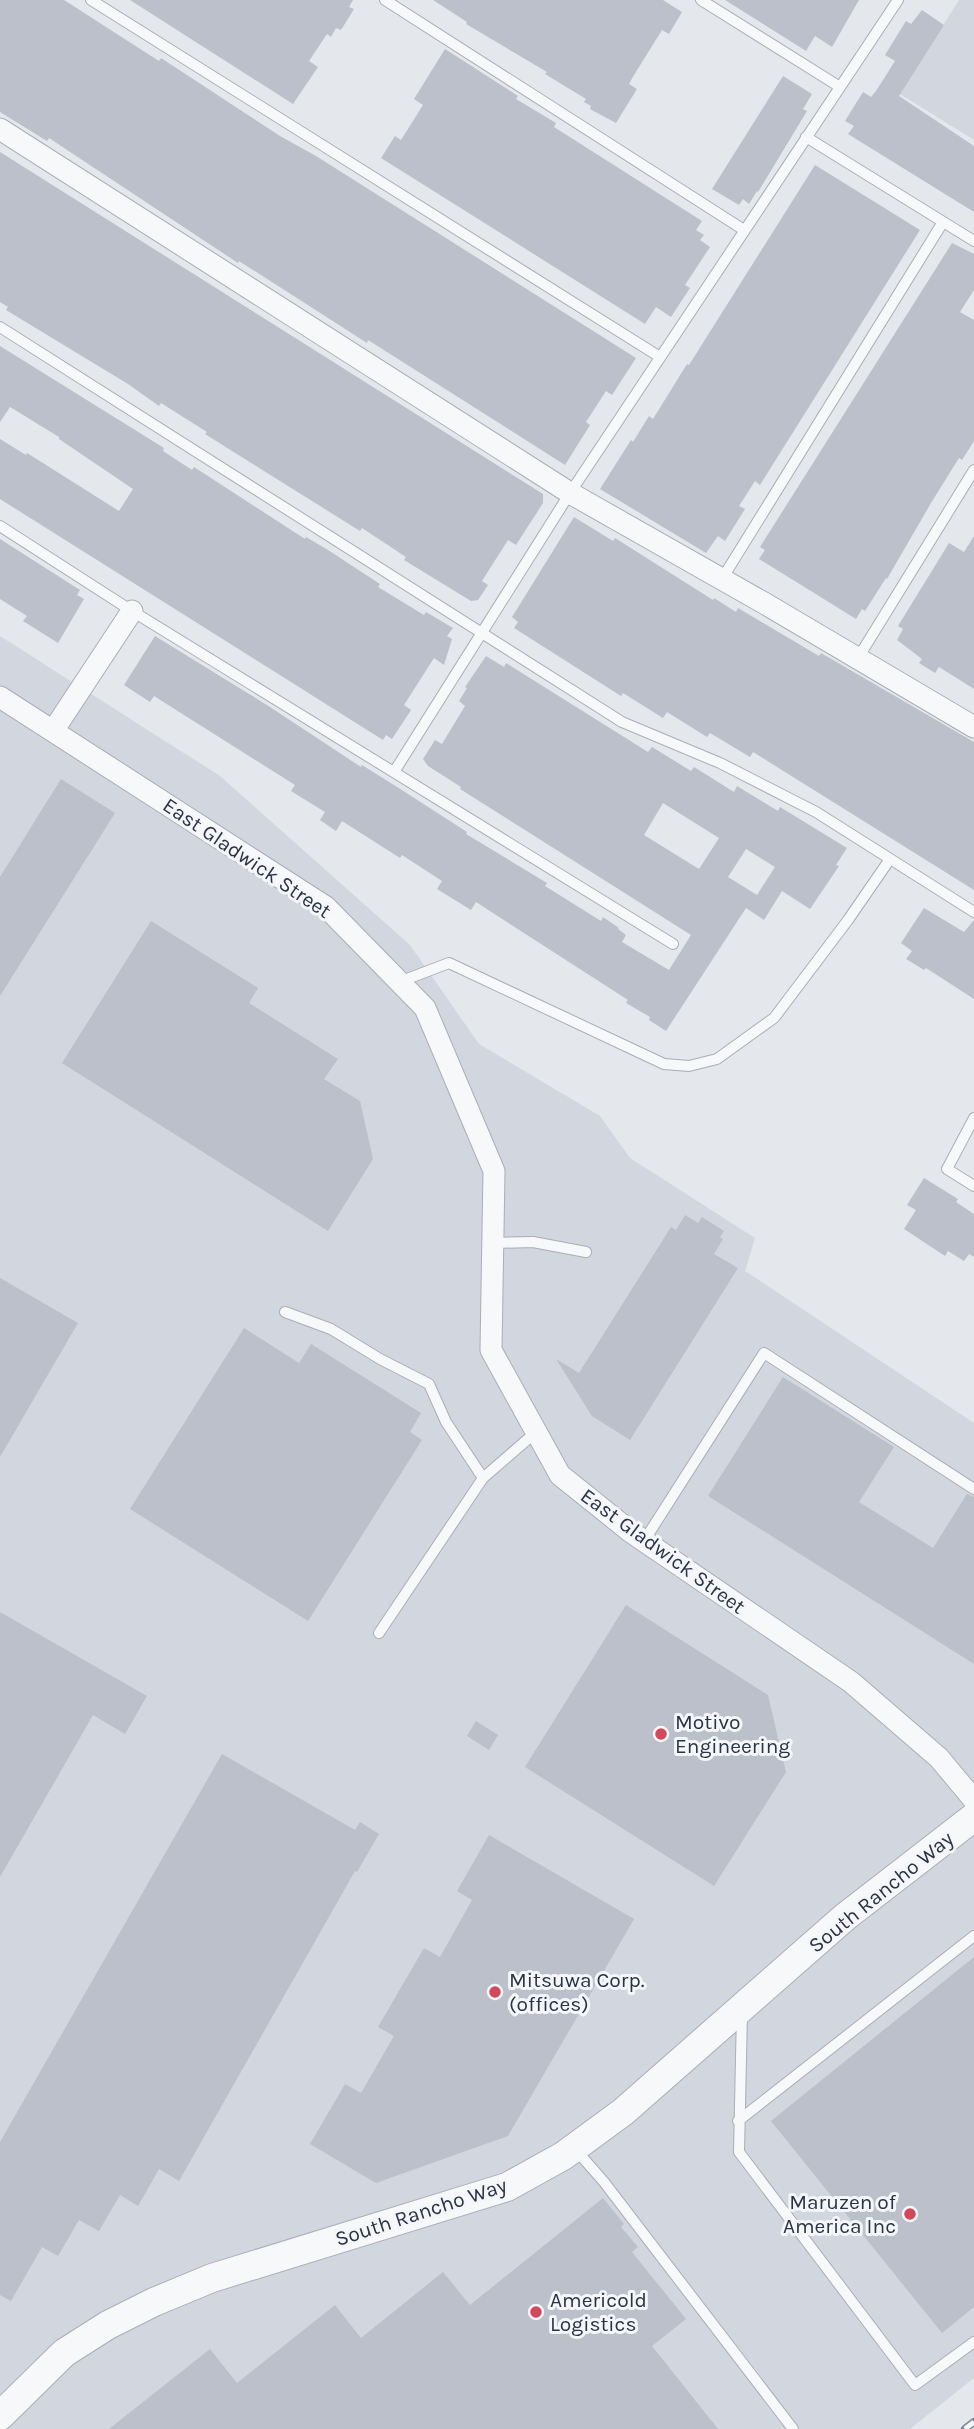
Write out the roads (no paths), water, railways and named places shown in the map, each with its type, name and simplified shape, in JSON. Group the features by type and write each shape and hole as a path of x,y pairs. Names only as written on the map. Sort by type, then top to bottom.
{"street":[{"path":"0,130 570,493 974,727"},
{"path":"53,731 132,611"},
{"name":"East Gladwick Street","path":"0,697 327,907 425,1008 494,1171 491,1350 560,1475 644,1541 851,1682 939,1758 974,1800"},
{"name":"South Rancho Way","path":"0,2416 64,2353 108,2325 154,2302 212,2278 506,2187 574,2148 623,2112 845,1917 974,1817"}],"lane":[{"path":"92,0 660,357"},
{"path":"385,0 744,230"},
{"path":"701,0 840,87"},
{"path":"394,772 570,493 898,0"},
{"path":"806,137 974,241"},
{"path":"722,579 943,222"},
{"path":"0,327 622,722 720,763 816,812 974,912"},
{"path":"858,658 974,470"},
{"path":"0,526 132,611 673,944"},
{"path":"399,982 449,963 664,1064 689,1066 717,1059 774,1018 890,859"},
{"path":"974,1118 947,1169 974,1186"},
{"path":"493,1243 533,1242 586,1252"},
{"path":"285,1311 331,1329 380,1359 429,1384 446,1422 483,1478"},
{"path":"644,1541 764,1353 974,1489"},
{"path":"379,1633 483,1478 537,1432"},
{"path":"738,2121 974,1936"},
{"path":"743,2009 739,2152 915,2385 974,2342"},
{"path":"574,2148 604,2182 793,2429"}],"railway":[{"path":"965,2429 974,2422"}],"place":[{"name":"Motivo Engineering","path":"661,1734"},
{"name":"Mitsuwa Corp. (offices)","path":"495,1992"},
{"name":"Maruzen of America Inc","path":"910,2214"},
{"name":"Americold Logistics","path":"536,2312"}]}
